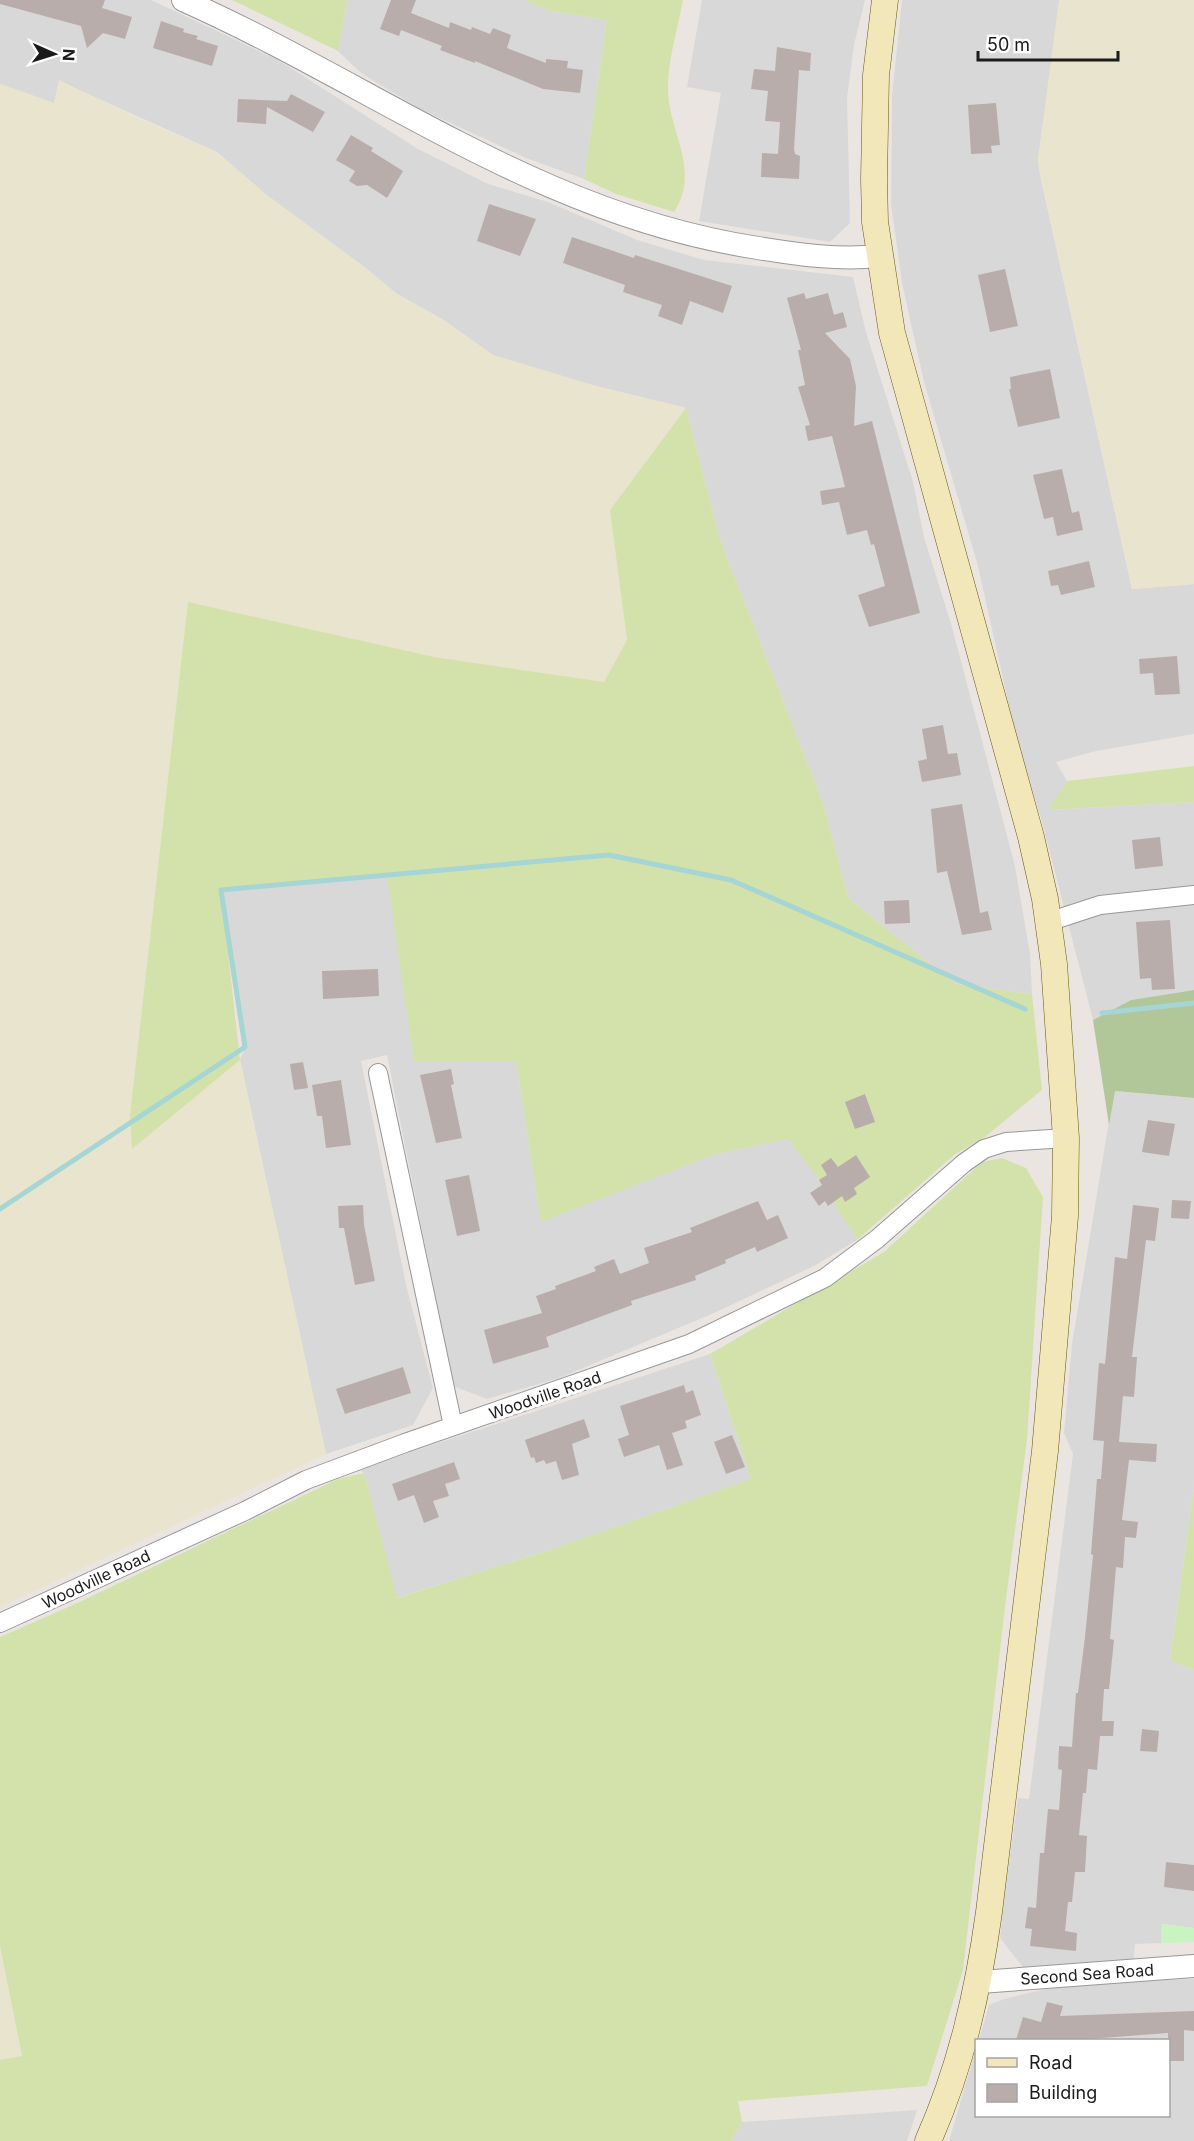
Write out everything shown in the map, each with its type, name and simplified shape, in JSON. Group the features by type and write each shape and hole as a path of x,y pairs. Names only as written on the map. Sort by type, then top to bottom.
{"main road":[{"path":"885,0 876,75 875,222 892,333 1031,837 1048,921 1062,1050 1066,1138 1061,1285 1046,1451 980,1982 963,2044 928,2141"}],"street":[{"path":"183,0 251,30 454,142 528,178 629,218 737,245 823,258 880,256"},
{"path":"1048,921 1100,905 1194,895"},
{"path":"378,1073 453,1426"},
{"name":"Woodville Road","path":"0,1623 245,1511 306,1480 689,1344 825,1278 877,1239 964,1163 984,1149 1006,1142 1066,1138"},
{"name":"Second Sea Road","path":"980,1982 1194,1966"}],"shaded area":[{"path":"0,0 151,0 278,60 418,149 488,184 548,202 637,240 704,260 853,277 866,332 913,482 924,537 952,627 1015,866 1030,954 1032,994 955,984 848,898 824,806 720,540 686,408 592,385 493,355 442,319 397,294 268,196 217,152 59,81 54,103 0,84"},
{"path":"347,0 526,0 550,11 607,20 584,179 526,158 420,109 361,73 338,51"},
{"path":"702,0 865,0 854,45 847,98 850,223 830,242 699,221 721,93 687,87"},
{"path":"902,0 1061,0 1038,159 1132,589 1194,584 1194,734 1096,751 1056,762 1067,781 1049,810 1194,802 1194,990 1131,1000 1093,1020 1041,818 1019,751 978,566 924,382 902,283 891,204 892,96"},
{"path":"1059,0 1194,0 1194,584 1132,589 1038,159"},
{"path":"59,80 139,119 217,152 268,196 397,294 442,319 493,355 592,385 686,408 610,510 627,640 604,682 434,657 188,603 130,1115 132,1148 240,1060 326,1454 0,1607 0,84 54,103"},
{"path":"388,875 414,1061 516,1061 541,1221 715,1154 788,1139 817,1176 857,1240 814,1266 714,1313 559,1378 487,1399 453,1386 387,1055 361,1061 406,1285 433,1388 413,1425 326,1454 240,1060 245,1047 221,890"},
{"path":"1114,1091 1194,1098 1194,1486 1170,1660 1194,1670 1194,1928 1162,1924 1161,1943 1135,1944 1133,1964 1023,1967 1000,1938 1018,1798 1029,1799 1073,1454 1064,1433 1072,1344"},
{"path":"710,1354 751,1479 550,1550 396,1598 364,1473 359,1469"},
{"path":"0,1946 22,2057 0,2060"},
{"path":"1194,1979 1194,2141 949,2141 975,2052 975,2117 1170,2117 1170,2039 979,2039 989,2005 1041,1990 1093,1982"},
{"path":"917,2110 907,2141 731,2141 742,2122"}],"green space":[{"path":"232,0 347,0 338,51"},
{"path":"526,0 683,0 668,76 669,103 681,150 685,180 682,196 674,212 616,194 584,179 607,20 550,11"},
{"path":"686,408 720,540 824,806 848,898 955,984 1032,994 1042,1090 985,1137 954,1155 857,1240 817,1177 788,1139 715,1154 541,1222 516,1061 414,1062 387,875 221,890 240,1060 132,1149 130,1115 188,602 434,657 604,682 627,640 610,510"},
{"path":"1194,766 1194,802 1048,810 1067,781"},
{"path":"1194,990 1194,1098 1115,1091 1109,1125 1093,1020 1131,1000"},
{"path":"1002,1158 1026,1168 1043,1197 1027,1439 963,1970 927,2086 738,2101 742,2122 731,2141 0,2141 0,2060 22,2056 0,1946 0,1637 73,1605 338,1479 364,1473 397,1598 550,1550 751,1479 710,1354 884,1252 982,1162"},
{"path":"1194,1486 1194,1670 1170,1660"},
{"path":"1162,1924 1194,1928 1194,1942 1161,1943"}],"building":[{"path":"0,0 105,0 102,8 132,17 125,39 103,33 87,48 81,26 0,4"},
{"path":"391,0 416,0 411,13 449,28 450,22 471,30 472,27 490,34 493,28 511,35 507,48 546,63 546,59 568,61 567,68 583,70 580,93 543,89 475,61 475,63 440,50 442,46 401,30 399,36 380,29"},
{"path":"161,21 184,29 183,32 198,36 196,39 218,46 212,66 153,48"},
{"path":"777,47 811,53 810,71 799,70 794,149 795,154 800,156 799,179 761,177 762,153 778,154 780,122 765,121 768,91 751,89 754,69 775,71"},
{"path":"291,94 325,112 313,132 267,107 266,124 237,122 238,99 287,101"},
{"path":"996,103 1000,145 991,146 992,153 971,154 968,105"},
{"path":"351,135 373,148 371,151 403,171 387,198 367,185 357,186 349,181 355,171 336,160"},
{"path":"489,204 536,219 520,256 477,241"},
{"path":"572,237 634,258 635,255 732,286 723,313 690,301 682,325 658,316 662,305 623,292 625,285 563,263"},
{"path":"1005,269 1018,326 990,332 978,275"},
{"path":"804,293 806,299 828,293 834,315 843,312 847,327 825,333 850,359 856,386 854,426 872,421 920,613 869,627 858,595 885,586 874,544 871,545 867,530 847,535 839,502 822,505 820,491 845,487 832,436 808,441 805,426 810,425 798,387 805,385 798,350 801,350 787,298"},
{"path":"1050,369 1060,418 1018,427 1009,389 1011,389 1010,377"},
{"path":"1062,469 1072,513 1079,511 1083,530 1057,536 1053,517 1044,519 1033,475"},
{"path":"1089,561 1095,587 1061,595 1058,585 1051,586 1048,571"},
{"path":"1177,656 1180,694 1155,695 1153,673 1140,674 1139,659"},
{"path":"943,725 948,754 957,753 961,775 922,782 918,761 927,759 922,729"},
{"path":"962,804 980,913 988,911 992,930 962,935 947,871 937,873 931,809"},
{"path":"1160,837 1163,866 1135,869 1132,840"},
{"path":"909,900 910,923 885,924 884,901"},
{"path":"1170,920 1175,989 1152,990 1151,978 1140,979 1136,922"},
{"path":"378,969 379,996 323,999 322,971"},
{"path":"303,1062 308,1088 294,1090 290,1064"},
{"path":"451,1069 454,1084 451,1085 462,1138 436,1143 420,1075"},
{"path":"341,1080 351,1145 326,1148 322,1116 317,1116 312,1085"},
{"path":"865,1094 875,1122 855,1129 845,1102"},
{"path":"1148,1120 1175,1124 1169,1156 1142,1152"},
{"path":"856,1155 870,1177 854,1188 857,1194 845,1202 842,1196 828,1206 825,1201 819,1206 810,1193 822,1185 819,1180 827,1175 821,1165 831,1158 838,1167"},
{"path":"469,1175 480,1231 457,1236 445,1180"},
{"path":"1172,1200 1191,1201 1189,1219 1171,1218"},
{"path":"758,1201 767,1220 778,1215 788,1238 757,1252 755,1247 695,1276 696,1280 631,1301 632,1305 546,1337 549,1347 493,1364 484,1330 542,1313 536,1296 556,1289 555,1286 596,1271 594,1267 614,1259 620,1274 649,1263 644,1248 692,1232 690,1228"},
{"path":"363,1205 364,1225 375,1281 355,1285 344,1228 339,1228 338,1206"},
{"path":"1133,1205 1159,1208 1155,1241 1146,1240 1132,1357 1137,1357 1134,1397 1123,1396 1119,1442 1157,1444 1156,1462 1129,1460 1122,1520 1138,1522 1136,1538 1125,1537 1123,1568 1116,1567 1110,1639 1114,1640 1109,1689 1104,1689 1102,1721 1114,1721 1113,1736 1100,1736 1097,1770 1088,1769 1086,1793 1083,1793 1079,1835 1087,1836 1085,1872 1075,1872 1072,1902 1068,1902 1065,1931 1077,1933 1076,1951 1030,1946 1032,1929 1025,1928 1028,1907 1036,1908 1040,1853 1044,1853 1048,1809 1059,1810 1062,1770 1058,1769 1059,1746 1072,1747 1076,1693 1078,1693 1085,1637 1093,1555 1091,1554 1097,1479 1101,1479 1104,1441 1093,1440 1099,1363 1105,1364 1115,1257 1127,1259"},
{"path":"403,1367 411,1393 345,1414 336,1389"},
{"path":"684,1385 686,1393 693,1390 701,1415 685,1421 687,1428 672,1433 683,1465 667,1470 659,1445 624,1457 618,1439 629,1435 620,1406"},
{"path":"584,1419 590,1437 572,1444 579,1475 562,1480 556,1461 546,1464 544,1460 536,1463 534,1457 531,1458 525,1440"},
{"path":"732,1435 745,1467 726,1474 714,1442"},
{"path":"454,1462 460,1479 445,1484 449,1496 433,1501 439,1517 424,1523 414,1495 398,1501 392,1484"},
{"path":"1142,1729 1159,1731 1157,1752 1140,1751"},
{"path":"1166,1862 1194,1865 1194,1891 1164,1887"},
{"path":"1047,2002 1063,2006 1060,2016 1194,2011 1194,2031 1184,2030 1184,2061 1170,2061 1168,2033 1088,2039 1016,2039 1023,2017 1041,2022"}],"waterway":[{"path":"0,1209 245,1047 221,890 609,855 731,880 1025,1009"},
{"path":"1102,1013 1194,1003"}]}
